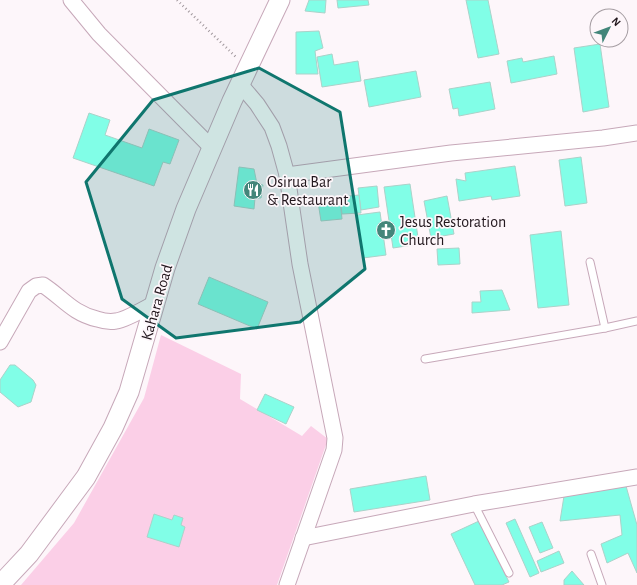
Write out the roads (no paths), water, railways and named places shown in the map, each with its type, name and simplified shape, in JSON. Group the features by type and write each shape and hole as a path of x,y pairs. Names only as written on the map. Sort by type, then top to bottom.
{"street":[{"path":"71,0 99,34 212,148"},
{"name":"Kahara Road","path":"0,585 29,554 86,478 113,428 129,392 155,303 186,209 244,76 280,0"},
{"path":"244,76 257,104 272,127 287,175 300,264 335,438 334,450 287,585"},
{"path":"287,175 451,153 637,134"},
{"path":"0,342 29,291 36,286 43,285 68,306 88,317 104,321 116,321 122,319 155,303"},
{"path":"303,538 474,504 637,478"}],"lane":[{"path":"590,262 605,328"},
{"path":"425,360 637,321"},
{"path":"474,504 509,573"},
{"path":"591,554 602,585"}],"place":[{"name":"Osirua Bar & Restaurant","path":"253,190"},
{"name":"Jesus Restoration Church","path":"386,230"}]}
